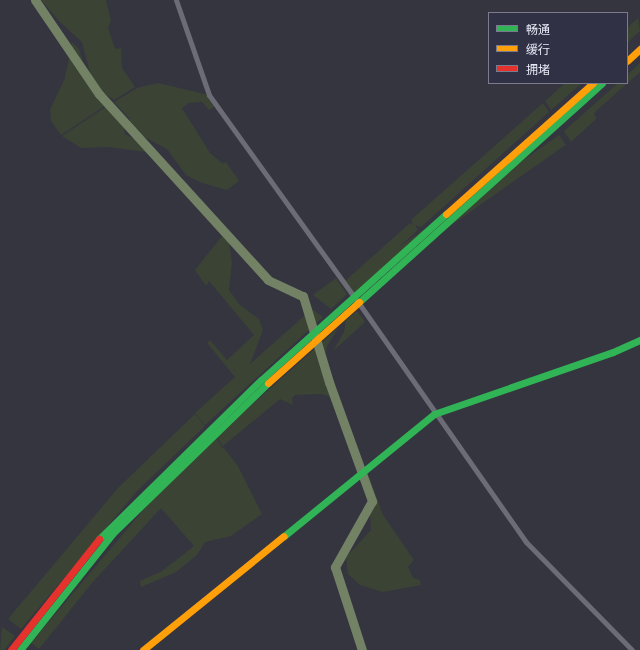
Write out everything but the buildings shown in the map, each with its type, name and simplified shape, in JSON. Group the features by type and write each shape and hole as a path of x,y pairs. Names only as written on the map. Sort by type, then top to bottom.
{"main road":[{"path":"628,52 640,41"},
{"path":"628,60 640,49"},
{"path":"20,650 113,533 356,299 592,84"},
{"path":"11,650 107,528 261,380 356,299 601,84"},
{"path":"143,650 353,478 434,414 471,399 613,352 640,340"}],"street":[{"path":"176,0 209,95 356,299 434,414 526,542 632,650"}],"green space":[{"path":"41,0 106,0 111,21 108,28 114,46 116,49 121,48 122,68 135,87 114,100 102,92 91,76 82,42 59,21"},
{"path":"638,18 640,31 628,42 628,27"},
{"path":"72,42 79,49 91,88 109,103 61,135 51,121 50,110 65,78"},
{"path":"640,63 640,72 628,83 628,74"},
{"path":"158,83 209,95 214,107 209,110 202,102 189,103 182,108 210,153 222,163 226,162 239,181 227,190 202,183 186,175 167,149 133,131 129,118 114,102 137,88"},
{"path":"564,84 581,84 551,110 545,101"},
{"path":"617,84 626,84 596,111 594,115 597,118 571,142 564,131"},
{"path":"543,103 549,112 421,227 415,225 418,230 351,291 344,282 410,223 413,225 411,220"},
{"path":"110,104 123,122 125,134 150,148 147,152 107,147 81,148 62,136"},
{"path":"559,135 566,145 353,294 346,284"},
{"path":"227,230 232,262 229,290 239,304 259,319 263,330 250,364 312,309 323,317 205,425 195,413 235,377 207,343 210,340 227,360 254,335 209,281 206,286 195,270"},
{"path":"336,278 347,294 331,309 313,295"},
{"path":"357,311 365,322 333,351 344,332 346,320"},
{"path":"339,327 327,346 322,366 330,397 322,394 295,395 292,398 293,405 280,399 223,446 216,437"},
{"path":"195,414 205,426 138,490 21,629 8,619 118,488"},
{"path":"216,438 222,447 220,449 223,447 238,466 262,514 231,536 205,542 197,555 176,572 141,587 140,581 162,571 194,546 161,508 92,583 39,649 31,643 150,502"},
{"path":"367,471 383,515 414,560 408,567 413,578 420,580 421,585 383,592 360,585 348,574 346,557 371,530"},
{"path":"2,627 15,636 4,650 0,650"}],"waterway":[{"path":"35,0 99,94 268,280 303,296 329,382 372,501 335,567 362,650"}],"traffic: fast":[{"path":"359,302 601,84"},
{"path":"99,539 261,380 446,214"},
{"path":"284,536 434,414 613,352 640,340"},
{"path":"20,650 113,533 268,383"}],"traffic: slow":[{"path":"628,60 640,49"},
{"path":"446,214 592,84"},
{"path":"268,383 359,302"},
{"path":"143,650 284,536"}],"traffic: jam":[{"path":"11,650 99,539"}]}
